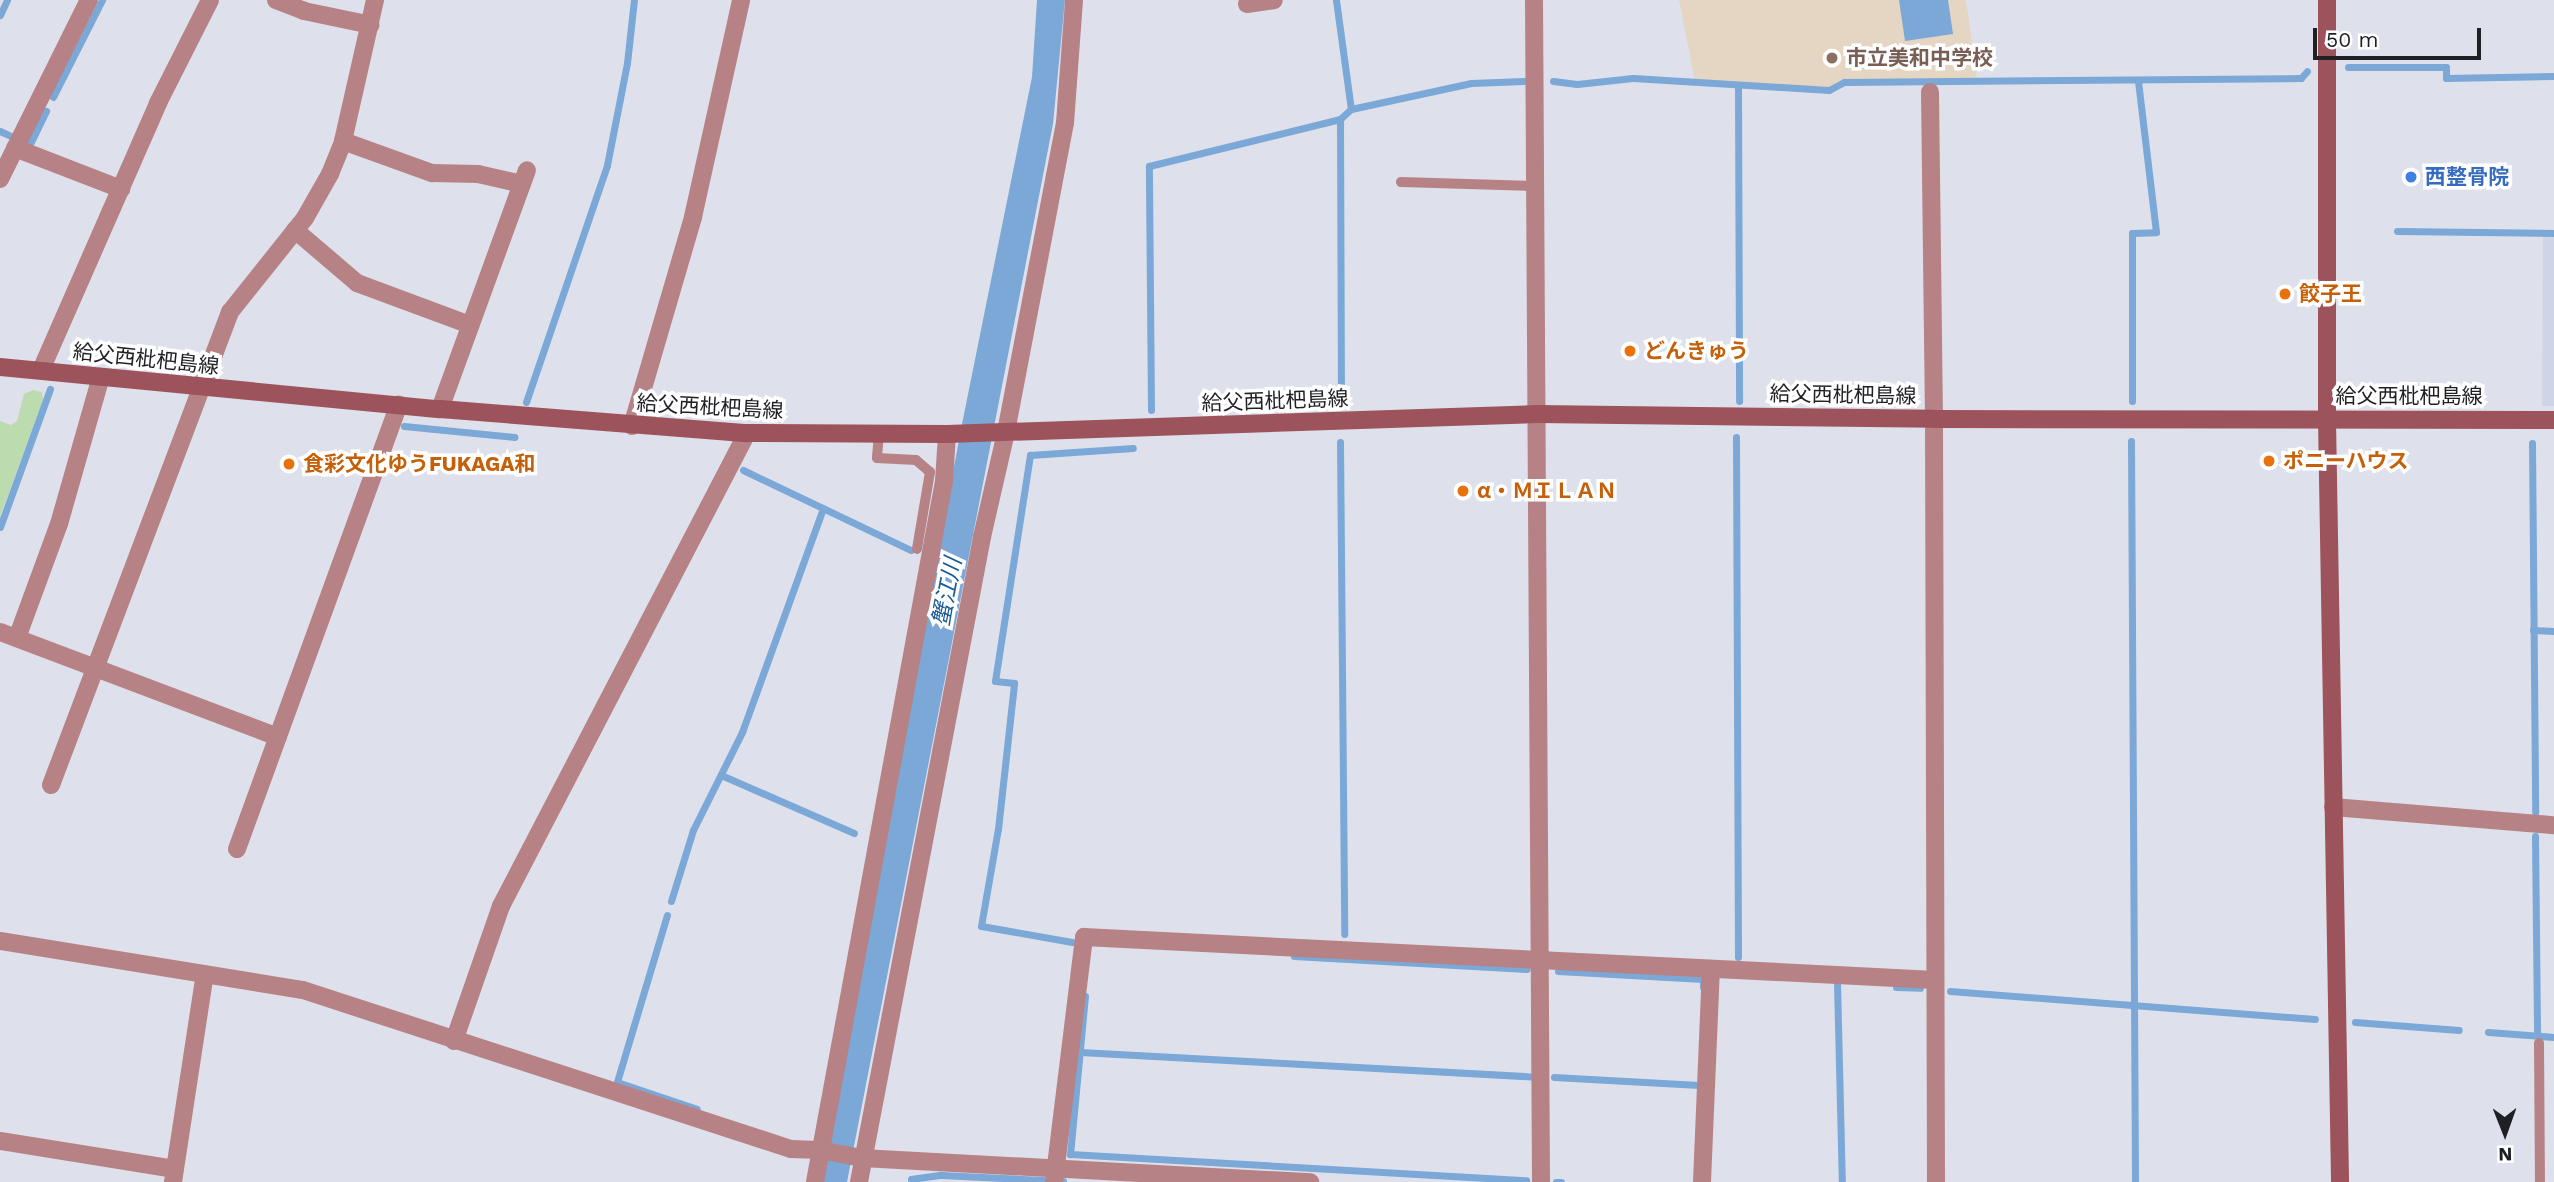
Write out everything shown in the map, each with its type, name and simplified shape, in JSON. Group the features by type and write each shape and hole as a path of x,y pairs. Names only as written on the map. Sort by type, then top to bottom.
{"main road":[{"path":"2327,0 2326,419 2340,1182"},
{"name":"給父西枇杷島線","path":"0,367 632,426 747,433 947,435 1538,414 1934,419 2554,420"}],"street":[{"path":"0,179 89,0"},
{"path":"41,370 158,103 210,0"},
{"path":"276,0 304,11 371,26"},
{"path":"51,785 230,312 295,230 330,174 343,141 375,0"},
{"path":"632,426 693,217 741,0"},
{"path":"859,1182 982,537 1006,432 1065,123 1074,0"},
{"path":"1247,4 1274,0"},
{"path":"1534,0 1541,1182"},
{"path":"1930,92 1934,419 1936,1182"},
{"path":"343,141 432,173 524,177 440,409"},
{"path":"15,148 121,189"},
{"path":"295,230 356,283 471,325"},
{"path":"101,377 59,524 8,635 278,737"},
{"path":"237,849 399,405"},
{"path":"454,1041 501,906 747,433"},
{"path":"815,1182 944,481 947,435"},
{"path":"2333,807 2554,825"},
{"path":"1056,1175 1084,937 1936,980"},
{"path":"0,941 303,990 791,1149 1056,1175 1310,1182"},
{"path":"1702,1182 1711,969"},
{"path":"0,1141 174,1176 205,974"}],"lane":[{"path":"1401,182 1536,186"},
{"path":"879,434 877,458 916,460 930,472 918,549"},
{"path":"2539,1043 2540,1182"}],"shaded area":[{"name":"市立美和中学校","path":"1679,0 1966,0 1977,79 1844,79 1828,87 1695,81"},
{"path":"2543,235 2554,236 2554,406 2542,406"}],"green space":[{"path":"33,390 42,392 43,400 0,517 0,421 11,425 17,421 24,394"}],"water":[{"name":"蟹江川","path":"1037,0 1065,0 1053,124 847,1182 822,1182 961,429 1032,77"},
{"path":"1899,0 1948,0 1953,34 1905,41"}],"waterway":[{"path":"0,15 7,0"},
{"path":"53,97 102,0"},
{"path":"526,402 607,165 627,63 634,0"},
{"path":"1336,0 1351,109 1340,119 1341,402"},
{"path":"2348,67 2446,67 2446,78 2554,76"},
{"path":"1553,81 1577,84 1633,78 1829,90 1844,82 2301,78 2307,71"},
{"path":"2132,401 2132,233 2156,232 2138,80"},
{"path":"1351,109 1471,83 1524,81"},
{"path":"1738,86 1739,401"},
{"path":"29,146 46,111"},
{"path":"1151,410 1149,166 1340,119"},
{"path":"0,131 13,137"},
{"path":"2397,231 2554,233"},
{"path":"0,527 50,389"},
{"path":"404,426 514,437"},
{"path":"1736,437 1738,957"},
{"path":"2131,441 2135,1182"},
{"path":"1340,442 1344,934"},
{"path":"2532,443 2535,812"},
{"path":"1072,942 981,926 998,829 1014,683 995,681 1030,455 1133,448"},
{"path":"743,470 911,550"},
{"path":"671,901 693,830 742,732 823,508"},
{"path":"2533,630 2554,631"},
{"path":"721,775 854,833"},
{"path":"2535,836 2537,1036"},
{"path":"667,915 617,1082 697,1109"},
{"path":"1294,956 1527,969"},
{"path":"1558,971 1703,979 1703,987"},
{"path":"1837,983 1842,1182"},
{"path":"1896,987 1920,988"},
{"path":"1950,991 2315,1019"},
{"path":"1085,996 1070,1154 1526,1180"},
{"path":"2355,1022 2459,1030"},
{"path":"2488,1032 2554,1037"},
{"path":"1080,1052 1530,1076"},
{"path":"1554,1077 1699,1085"},
{"path":"911,1179 941,1175 1043,1180"},
{"path":"1556,1182 1561,1182"}],"place":[{"name":"市立美和中学校","path":"1832,58"},
{"name":"西整骨院","path":"2411,177"},
{"name":"餃子王","path":"2285,294"},
{"name":"どんきゅう","path":"1630,351"},
{"name":"ポニーハウス","path":"2269,461"},
{"name":"食彩文化ゆうFUKAGA和","path":"289,464"},
{"name":"α・ＭＩＬＡＮ","path":"1463,491"}]}
